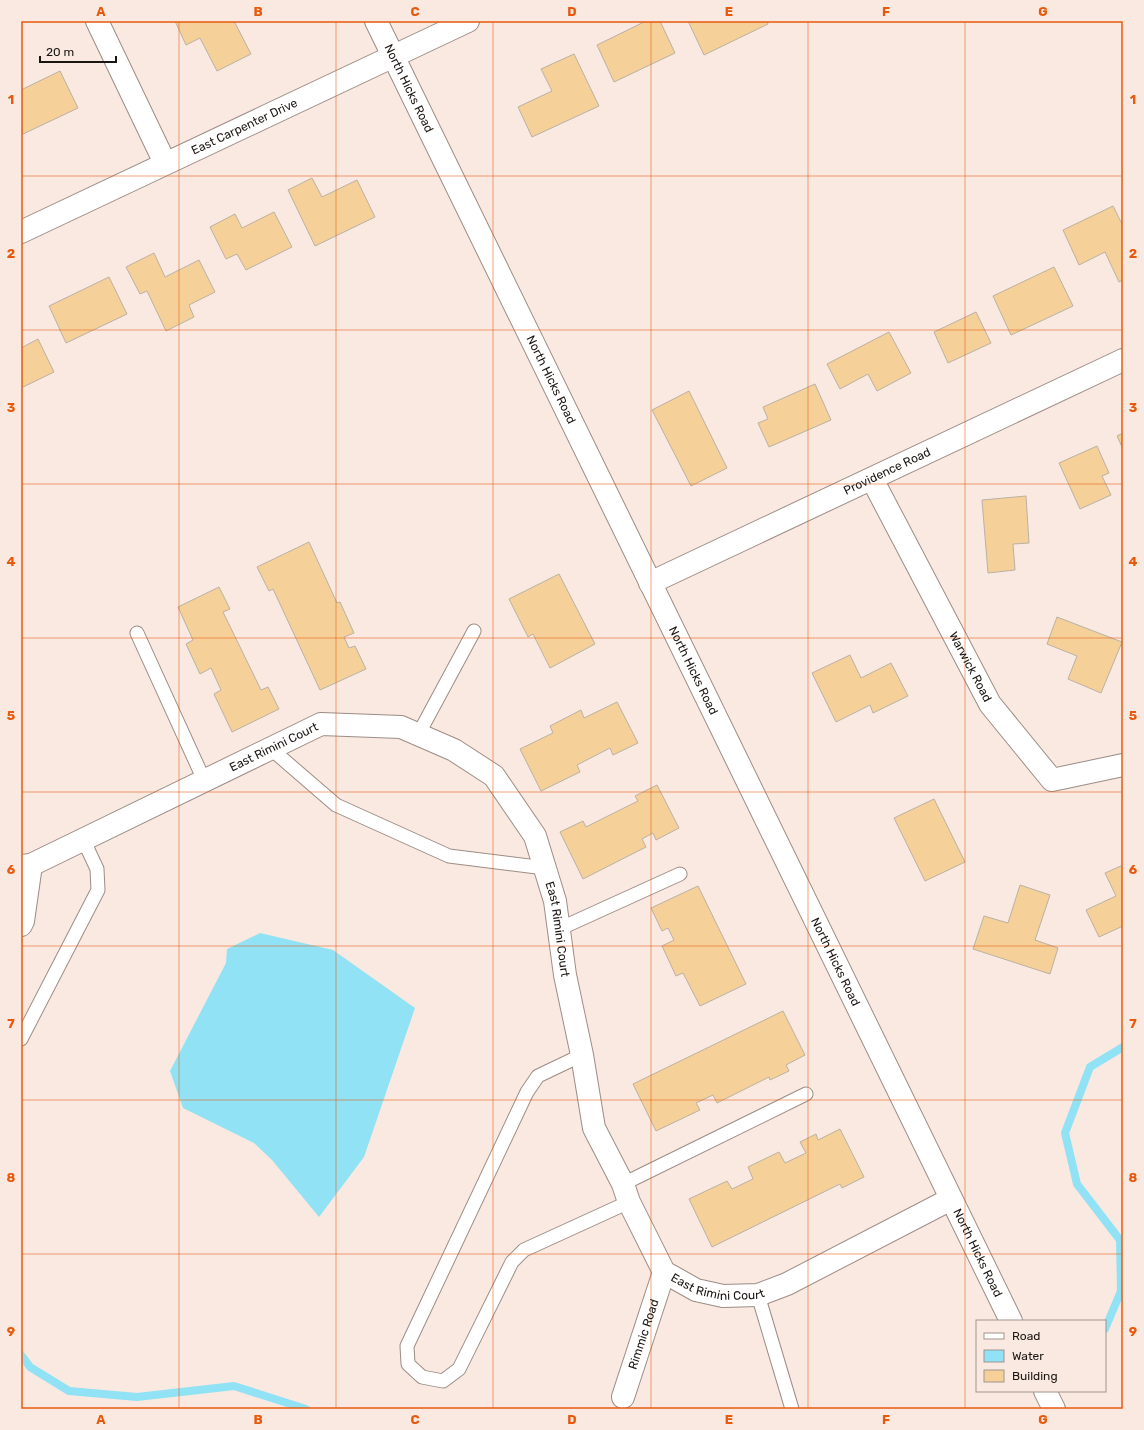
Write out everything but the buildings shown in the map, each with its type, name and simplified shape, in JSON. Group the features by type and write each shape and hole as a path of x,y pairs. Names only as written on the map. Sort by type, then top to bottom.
{"street":[{"path":"97,21 165,163"},
{"name":"North Hicks Road","path":"376,21 1011,1320"},
{"name":"East Carpenter Drive","path":"21,232 468,21"},
{"name":"Providence Road","path":"650,583 1123,360"},
{"name":"Warwick Road","path":"872,479 990,704 1052,780 1123,765"},
{"name":"East Rimini Court","path":"21,925 23,921 26,865 83,840 321,724 401,728 454,750 494,776 535,836 555,901 565,975 582,1055 594,1128 664,1272 696,1290 723,1296 758,1295 787,1284 951,1199"},
{"name":"Rimmic Road","path":"623,1397 664,1272"},
{"path":"1046,1392 1054,1409"}],"lane":[{"path":"418,734 474,631"},
{"path":"138,633 204,780"},
{"path":"270,748 336,804 449,856 545,868"},
{"path":"21,1039 98,890 96,869 83,840"},
{"path":"559,928 680,874"},
{"path":"582,1055 538,1076 528,1092 408,1346 408,1364 422,1377 443,1381 459,1368 512,1262 524,1250 806,1094"},
{"path":"758,1295 792,1409"}],"water":[{"path":"260,933 333,950 415,1008 364,1157 319,1217 272,1160 254,1143 183,1108 170,1071 226,963 227,949"}],"waterway":[{"path":"1106,1327 1121,1291 1120,1240 1077,1184 1065,1133 1090,1067 1123,1047"},
{"path":"21,1355 30,1367 69,1391 137,1397 234,1386 306,1409"}]}
